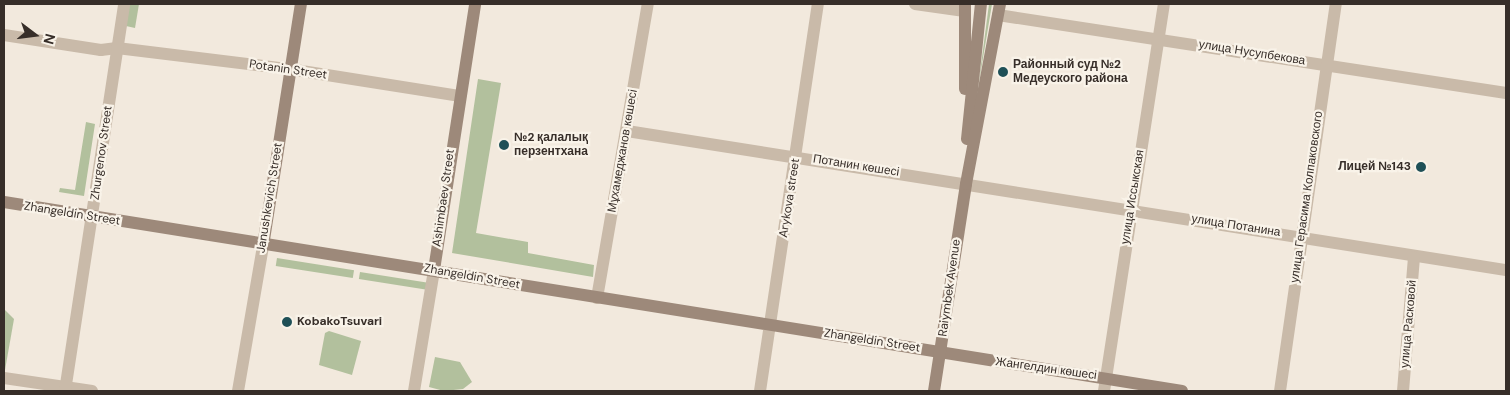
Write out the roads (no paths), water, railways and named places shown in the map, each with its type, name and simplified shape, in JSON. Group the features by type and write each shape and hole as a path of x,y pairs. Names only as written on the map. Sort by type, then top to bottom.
{"main road":[{"name":"Janushkevich Street","path":"264,246 289,70 301,4"},
{"name":"Ashimbaev Street","path":"434,270 459,96 475,4"},
{"name":"Raiymbek Avenue","path":"967,138 981,4"},
{"name":"Raiymbek Avenue","path":"965,8 966,184"},
{"name":"Raiymbek Avenue","path":"934,391 966,184 999,10"},
{"name":"Zhangeldin Street","path":"4,202 264,246 434,270 940,353"},
{"name":"Жангелдин көшесі","path":"940,353 1182,391"}],"street":[{"name":"Zhurgenov Street","path":"65,389 124,4"},
{"name":"Мұхамеджанов көшесі","path":"597,298 648,4"},
{"name":"Arykova street","path":"760,391 797,156 818,4"},
{"path":"915,4 965,8"},
{"name":"улица Иссыкская","path":"1104,391 1130,210 1164,4"},
{"name":"улица Герасима Колпаковского","path":"1280,391 1336,4"},
{"name":"улица Нусупбекова","path":"999,10 1158,38 1506,93"},
{"name":"Potanin Street","path":"4,34 101,50 117,48 289,70 459,96"},
{"name":"Потанин көшесі","path":"627,131 797,156 966,184"},
{"name":"улица Потанина","path":"966,184 1301,236 1414,257 1506,270"},
{"name":"Janushkevich Street","path":"238,391 264,246"},
{"name":"улица Расковой","path":"1403,391 1414,257"},
{"name":"Ashimbaev Street","path":"414,391 434,270"},
{"path":"4,378 65,389 92,391"}],"place":[{"name":"Районный суд №2 Медеуского района","path":"1003,72"},
{"name":"№2 қалалық перзентхана","path":"504,145"},
{"name":"Лицей №143","path":"1421,167"},
{"name":"KobakoTsuvari","path":"287,322"}]}
